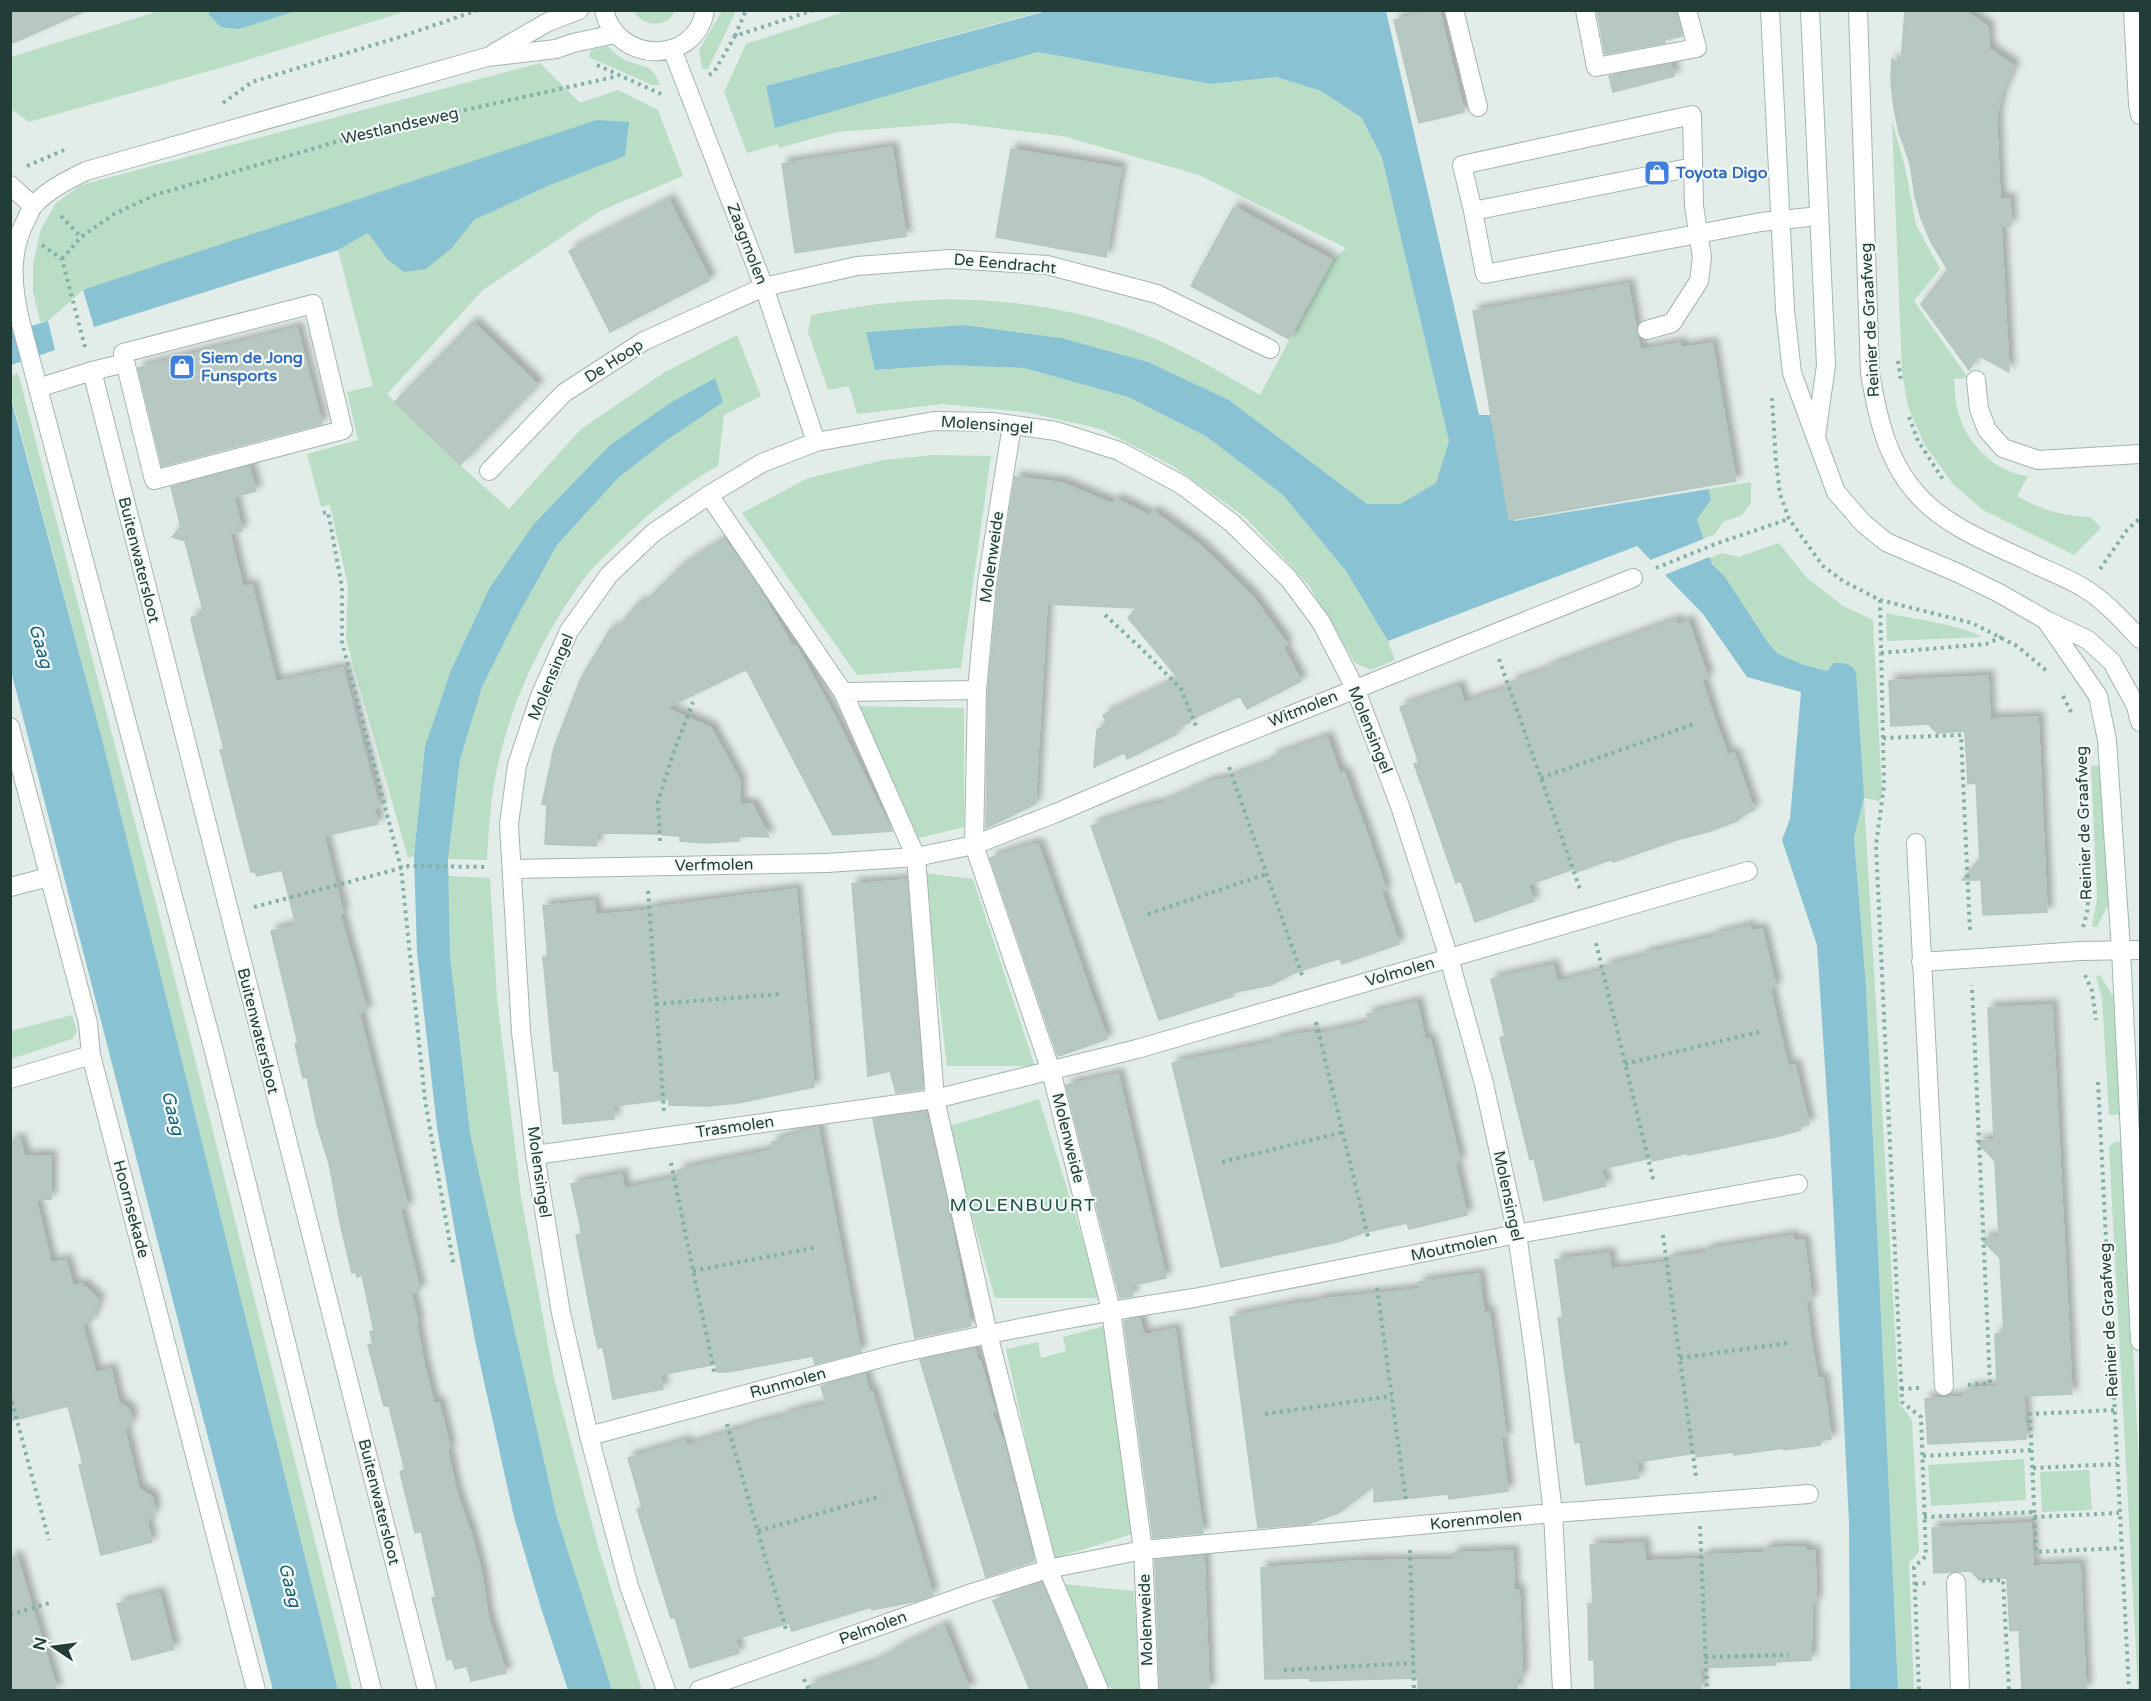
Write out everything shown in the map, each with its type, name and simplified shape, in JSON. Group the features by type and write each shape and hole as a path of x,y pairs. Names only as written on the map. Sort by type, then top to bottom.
{"street":[{"path":"487,57 548,22 579,10"},
{"path":"604,10 609,24 626,44 641,50 657,52 672,49 692,36 705,10"},
{"path":"1454,10 1478,107"},
{"path":"1585,10 1596,67 1696,48 1687,10"},
{"name":"Reinier de Graafweg","path":"1770,10 1785,310 1792,373 1836,492 1863,523 1886,542 1969,578 2088,640 2112,662 2136,706 2140,722"},
{"name":"Reinier de Graafweg","path":"1810,10 1826,365 1816,441"},
{"name":"Reinier de Graafweg","path":"1858,10 1870,373 1876,411 1898,467 1917,495 1946,518 1970,533 2086,589 2113,611 2140,639"},
{"path":"2133,10 2140,115"},
{"path":"372,1690 216,1063 20,320 13,278 14,256 20,231 33,206 58,185 86,171 487,57 556,49 615,33"},
{"name":"Zaagmolen","path":"672,49 764,287 816,442"},
{"path":"1647,330 1672,323 1699,280 1702,257 1698,233 1694,206 1692,115 1462,165 1485,274 1698,233 1782,219 1819,216"},
{"path":"1473,211 1693,168"},
{"path":"10,185 33,206"},
{"name":"De Eendracht","path":"764,287 858,266 950,259 1047,265 1157,294 1270,349"},
{"name":"De Hoop","path":"489,471 564,393 644,341 764,287"},
{"path":"313,304 343,430 154,480 125,363 123,353 313,304"},
{"path":"38,388 125,363"},
{"name":"Buitenwatersloot","path":"92,371 427,1690"},
{"path":"1976,380 1979,409 1987,430 2003,448 2038,460 2140,454"},
{"name":"Molensingel","path":"666,1690 629,1586 589,1436 561,1314 535,1155 521,1032 509,824 517,765 540,696 569,631 609,575 653,533 762,463 816,442 934,421 992,422 1056,431 1119,451 1182,485 1232,523 1289,579 1321,622 1355,688 1400,806 1449,958 1484,1084 1517,1234 1553,1513 1562,1690"},
{"name":"Molenweide","path":"1012,425 987,583 977,690 974,845 1051,1071 1111,1310 1143,1550 1149,1690"},
{"path":"709,495 843,692 916,857 935,1099 988,1334 1048,1569 1099,1690"},
{"name":"Witmolen","path":"974,845 1355,688 1633,578"},
{"name":"Reinier de Graafweg","path":"2046,620 2091,684 2102,711 2107,740 2138,1192 2140,1341"},
{"path":"843,692 977,690"},
{"name":"Hoornsekade","path":"10,727 88,1023 91,1055 256,1690"},
{"path":"1916,843 1944,1386"},
{"path":"916,857 974,845"},
{"name":"Verfmolen","path":"512,869 827,863 916,857"},
{"name":"Volmolen","path":"1051,1071 1137,1049 1748,871"},
{"path":"10,887 49,876"},
{"path":"1922,962 2080,951 2140,950"},
{"path":"10,1079 91,1055"},
{"name":"Molenweide","path":"935,1099 1051,1071"},
{"name":"Trasmolen","path":"535,1155 935,1099"},
{"name":"Moutmolen","path":"1111,1310 1194,1298 1517,1234 1798,1184"},
{"path":"988,1334 1111,1310"},
{"name":"Runmolen","path":"589,1436 896,1354 988,1334"},
{"name":"Korenmolen","path":"1143,1550 1553,1513 1809,1494"},
{"name":"Molenweide","path":"1048,1569 1143,1550"},
{"name":"Pelmolen","path":"699,1690 972,1593 1048,1569"},
{"path":"1956,1582 1960,1690"}],"path":[{"path":"222,104 252,82 403,36 478,10"},
{"name":"Westlandseweg","path":"92,371 62,259 81,237 114,214 155,195 380,129 618,76 662,94 687,87 714,72 735,36 746,10"},
{"path":"735,36 814,10"},
{"path":"24,168 72,146"},
{"path":"1898,357 1902,389"},
{"path":"1906,410 1918,441 1944,482 1952,489"},
{"path":"323,513 328,512 342,587 342,642 401,868 425,1100 454,1267"},
{"path":"2107,577 2098,571 2127,530 2140,518"},
{"path":"1633,578 1718,543 1789,519"},
{"path":"1919,1690 1914,1567 1926,1556 1923,1456 1921,1417 1902,1402 1901,1389 1876,845 1884,786 1880,600 1972,623 2003,637 2017,646 2053,680"},
{"path":"1105,615 1181,689 1213,746 1267,874 1310,998 1374,1264 1409,1527 1414,1690"},
{"path":"1491,635 1590,917 1660,1209 1700,1502 1707,1690"},
{"path":"1881,653 1986,644 2003,637"},
{"name":"Reinier de Graafweg","path":"2062,694 2078,725"},
{"path":"693,702 658,802 654,866 656,1004 666,1138 720,1401 794,1656 808,1690"},
{"path":"1541,778 1694,724"},
{"path":"1883,738 1961,735 1990,1383 1901,1389"},
{"path":"229,914 409,866 472,867"},
{"path":"1148,914 1267,874"},
{"name":"Reinier de Graafweg","path":"2089,891 2080,951 2083,971 2092,991 2096,1021"},
{"path":"656,1004 783,994"},
{"path":"1625,1064 1759,1032"},
{"name":"Reinier de Graafweg","path":"2098,1077 2129,1690"},
{"path":"1222,1162 1344,1132"},
{"path":"693,1270 818,1247"},
{"path":"1680,1358 1788,1343"},
{"path":"10,1394 49,1540"},
{"path":"1265,1413 1392,1396"},
{"path":"2114,1410 2030,1414 2034,1515 2036,1552 2121,1548"},
{"path":"1923,1456 2031,1450"},
{"path":"2033,1468 2116,1464"},
{"path":"758,1531 881,1496"},
{"path":"1924,1517 2119,1513"},
{"path":"10,1615 49,1603"},
{"path":"1705,1657 1789,1655"},
{"path":"1284,1670 1414,1663"}],"green space":[{"path":"1047,10 766,86 775,127 1038,52 1211,84 1276,77 1321,91 1363,118 1382,158 1449,441 1436,483 1400,504 1367,504 1229,400 1148,362 1062,338 964,325 867,332 875,370 946,365 1024,368 1128,397 1207,437 1283,495 1346,571 1388,641 1395,660 1371,670 1355,663 1308,584 1245,517 1173,466 1101,429 1026,412 943,404 857,414 849,386 828,390 808,332 811,315 898,302 969,300 1028,305 1087,316 1115,324 1173,347 1260,395 1332,260 1346,248 1199,175 1063,136 954,123 837,132 779,148 778,144 747,153 724,92 746,44 847,11"},
{"path":"159,11 209,11 209,15 239,29 296,11 407,11 234,64 29,122 11,109 11,57"},
{"path":"634,11 675,11 666,21 655,24 643,20"},
{"path":"722,11 736,11 708,69 702,69 699,50"},
{"path":"607,46 624,60 651,70 660,85 652,85 589,57 591,50"},
{"path":"540,63 580,103 618,90 658,110 683,176 600,211 483,290 387,394 509,509 581,429 665,372 737,335 761,396 724,415 718,466 673,495 633,529 592,569 569,600 533,664 506,732 492,795 487,860 448,859 460,760 482,687 557,545 619,477 667,440 716,378 670,403 489,589 451,670 425,746 414,856 408,858 346,639 348,586 330,505 321,507 307,454 358,440 347,392 373,386 338,250 368,233 387,259 453,247 474,220 550,185 624,156 83,290 48,321 40,322 33,291 33,264 41,229 56,203 81,185"},
{"path":"1892,121 1905,167 1916,225 1940,269 1914,301 1968,378 1954,379 1956,404 1962,424 1984,455 2004,469 2028,476 2017,496 2052,511 2091,517 2101,528 2074,555 1983,510 1953,484 1925,445 1908,407 1902,372"},
{"path":"18,373 160,919 352,1690 338,1690 101,735 11,395 11,376"},
{"path":"934,455 991,456 961,668 857,675 742,513 808,478 884,460"},
{"path":"1751,482 1751,503 1742,515 1723,522 1715,534 1703,539 1697,519 1711,500 1709,489"},
{"path":"1779,543 1806,577 1843,606 1873,620 1882,793 1880,801 1864,798 1828,671 1794,662 1776,652 1758,630 1710,558 1722,553 1739,557"},
{"path":"1886,613 1948,625 1983,637 1887,641"},
{"path":"859,706 964,708 964,827 915,839"},
{"path":"2104,765 2111,907 2107,907 2097,927 2092,927 2097,898 2091,766"},
{"path":"1864,798 1899,1403 1912,1420 1919,1552 1909,1563 1914,1690 1898,1690 1866,986 1854,838"},
{"path":"924,873 973,879 1035,1066 947,1066"},
{"path":"448,876 490,878 497,998 521,1197 554,1378 597,1543 642,1690 612,1690 556,1515 470,1133 450,955"},
{"path":"2100,975 2112,995 2116,996 2122,1115 2109,1115 2102,999 2096,976"},
{"path":"72,1015 77,1031 72,1039 11,1059 11,1031"},
{"path":"1039,1099 1101,1298 995,1298 947,1127"},
{"path":"2123,1141 2140,1488 2140,1690 2138,1690 2109,1147 2114,1142"},
{"path":"1104,1326 1132,1534 1052,1559 1006,1349 1038,1342 1041,1358 1066,1351 1063,1337"},
{"path":"2024,1459 2026,1500 1931,1506 1928,1465"},
{"path":"2089,1470 2092,1510 2042,1512 2040,1472"},
{"path":"1062,1584 1134,1591 1140,1690 1114,1690 1101,1681"}],"water":[{"path":"209,10 296,11 239,29 221,27 209,15"},
{"path":"1047,11 1386,11 1479,415 1490,415 1514,521 1709,489 1711,500 1697,519 1712,564 1725,577 1768,643 1777,653 1804,665 1827,671 1834,663 1844,663 1856,672 1864,798 1854,838 1866,986 1898,1690 1850,1690 1849,1522 1830,1143 1817,945 1782,840 1790,819 1801,692 1747,677 1703,614 1637,546 1388,641 1346,571 1283,495 1207,437 1128,397 1024,368 946,365 875,370 866,332 964,325 1062,338 1148,362 1229,400 1367,504 1400,504 1436,483 1449,441 1382,158 1362,118 1321,91 1276,77 1211,84 1038,52 775,128 766,86"},
{"path":"597,120 629,122 625,156 550,185 474,220 453,247 426,269 404,272 387,259 368,233 338,250 94,327 83,290"},
{"path":"48,321 55,350 11,365 11,332"},
{"path":"715,378 723,402 667,440 619,477 557,545 482,687 460,760 448,859 450,955 470,1133 556,1514 612,1690 568,1690 514,1517 476,1345 437,1127 417,952 414,856 425,746 451,670 489,589 533,525 609,446 670,403"},
{"name":"Gaag","path":"10,395 101,735 338,1690 273,1690 11,671"}],"pier":[{"path":"1706,538 1712,556 1662,576 1648,561"}],"building":[{"path":"10,10 87,10 10,44"},
{"path":"1439,10 1464,112 1419,123 1394,20"},
{"path":"1597,10 1676,10 1682,36 1664,40 1665,43 1605,54"},
{"path":"1905,10 1964,10 1988,27 1989,49 2014,66 2001,95 1997,115 2000,199 2010,199 2011,226 2001,226 2009,372 1978,355 1969,370 1921,304 1948,270 1931,242 1921,218 1910,163 1899,132 1894,108 1891,83 1892,59 1901,64"},
{"path":"1671,64 1674,76 1613,92 1609,76"},
{"path":"892,147 906,236 795,253 782,164"},
{"path":"1011,149 1121,168 1106,257 996,237"},
{"path":"669,200 710,280 610,332 569,251"},
{"path":"1234,207 1332,260 1289,339 1191,286"},
{"path":"1628,284 1640,350 1680,343 1681,348 1712,343 1736,481 1509,520 1473,311"},
{"path":"473,322 538,385 460,465 395,402"},
{"path":"297,328 322,424 162,466 138,368"},
{"path":"249,466 256,491 234,497 242,531 230,534 243,587 252,585 276,682 343,668 379,807 374,808 378,824 324,836 343,913 340,914 367,1011 359,1013 408,1207 400,1209 420,1290 411,1293 424,1364 434,1404 439,1403 450,1448 447,1449 456,1490 470,1529 482,1575 488,1616 506,1673 471,1681 467,1666 455,1669 452,1659 447,1660 432,1598 436,1597 421,1531 415,1533 400,1472 405,1470 389,1406 384,1406 368,1345 373,1344 370,1332 374,1331 362,1275 357,1277 356,1272 352,1273 329,1163 317,1125 307,1077 303,1078 295,1044 298,1043 271,931 296,925 282,870 257,876 255,872 251,872 220,750 224,749 191,620 192,617 204,614 185,541 172,537 181,527 171,487"},
{"path":"1015,477 1062,483 1113,504 1116,499 1150,516 1153,511 1200,545 1253,597 1287,644 1283,647 1301,681 1247,709 1240,696 1190,720 1175,729 1177,733 1175,735 1127,759 1125,752 1094,767 1097,730 1107,724 1103,715 1179,679 1128,618 1136,608 1047,604 1035,804 986,828 988,691 998,584"},
{"path":"724,539 758,586 761,595 793,647 796,646 833,713 892,831 833,835 746,669 666,708 711,728 740,781 740,804 752,804 769,837 739,836 739,841 705,843 680,841 680,836 663,834 597,833 596,846 545,844 547,805 542,804 554,748 581,678 611,628 615,631 639,602 642,605 683,565"},
{"path":"1676,620 1677,625 1688,621 1708,678 1702,680 1714,718 1728,755 1734,753 1754,810 1746,813 1737,821 1710,831 1613,862 1612,859 1577,872 1576,868 1528,885 1534,901 1475,922 1461,881 1456,883 1414,764 1419,763 1400,707 1459,686 1464,703 1513,686 1511,682 1547,670 1546,668"},
{"path":"1988,676 1990,719 2038,717 2047,912 1983,915 1981,880 1962,880 1980,859 1976,783 1968,784 1965,731 1937,733 1928,724 1891,726 1889,681"},
{"path":"1327,737 1340,774 1344,772 1367,834 1386,890 1381,891 1399,944 1342,964 1340,958 1294,973 1271,985 1231,993 1233,996 1159,1020 1091,826 1137,809 1164,803 1209,782 1226,779 1272,762 1271,757"},
{"path":"1033,844 1033,846 1038,844 1107,1039 1058,1056 990,858"},
{"path":"907,880 923,1089 896,1093 890,1071 868,1076 852,884"},
{"path":"796,889 814,1087 738,1103 706,1106 669,1105 669,1099 613,1106 614,1119 563,1124 559,1071 554,1071 543,957 548,957 543,906 594,901 596,915 652,910 652,908"},
{"path":"1750,926 1751,931 1762,929 1776,987 1770,989 1788,1066 1795,1065 1809,1124 1800,1126 1801,1130 1775,1137 1688,1155 1688,1153 1652,1161 1651,1158 1601,1169 1606,1186 1544,1201 1534,1158 1530,1160 1500,1038 1505,1036 1491,979 1553,965 1557,982 1606,970 1605,966 1643,957 1643,954"},
{"path":"1417,1002 1425,1040 1430,1039 1460,1161 1455,1162 1467,1215 1409,1229 1407,1223 1362,1233 1341,1241 1221,1267 1172,1063 1274,1042 1273,1040 1294,1035 1314,1032 1315,1035 1369,1023 1367,1014"},
{"path":"2052,1005 2072,1394 2024,1396 2026,1439 1928,1444 1925,1399 1961,1397 1970,1388 1997,1387 1995,1334 2004,1333 2000,1258 1981,1239 1999,1237 1995,1161 1976,1141 1994,1140 1988,1008"},
{"path":"1118,1074 1166,1278 1130,1286 1133,1296 1120,1298 1066,1085"},
{"path":"926,1112 947,1203 971,1326 915,1338 873,1119"},
{"path":"818,1127 861,1352 815,1364 813,1356 728,1372 717,1372 716,1364 660,1375 663,1389 613,1399 603,1347 598,1348 594,1330 576,1235 582,1234 571,1184 622,1174 624,1189 680,1177 678,1170 773,1150 772,1142"},
{"path":"20,1139 24,1156 51,1156 51,1199 36,1200 51,1263 66,1260 73,1286 82,1284 99,1300 91,1322 82,1324 96,1373 111,1369 119,1403 129,1409 132,1420 125,1431 139,1489 152,1497 155,1510 147,1523 152,1542 101,1555 79,1465 83,1464 68,1406 10,1421 10,1141"},
{"path":"1792,1236 1795,1241 1804,1240 1812,1300 1806,1301 1811,1340 1818,1379 1823,1378 1831,1439 1822,1440 1820,1445 1784,1450 1784,1448 1734,1455 1733,1452 1696,1457 1696,1453 1637,1462 1639,1478 1586,1485 1580,1442 1575,1443 1565,1373 1558,1318 1563,1318 1555,1260 1609,1253 1611,1269 1670,1262 1669,1258 1706,1253 1706,1250"},
{"path":"1479,1274 1484,1312 1489,1312 1497,1367 1506,1437 1501,1437 1508,1491 1449,1499 1448,1494 1374,1502 1374,1486 1338,1513 1308,1524 1258,1528 1230,1317 1295,1304 1318,1302 1317,1300 1420,1289 1419,1282"},
{"path":"1139,1318 1144,1335 1175,1329 1203,1533 1153,1538 1124,1321"},
{"path":"975,1348 995,1411 991,1412 1004,1443 1034,1561 986,1577 920,1360"},
{"path":"865,1374 933,1595 917,1601 872,1610 871,1607 792,1631 789,1623 735,1639 739,1653 690,1668 675,1617 671,1618 637,1509 642,1507 628,1458 685,1441 686,1446 784,1417 784,1415 797,1411 825,1405 821,1386"},
{"path":"2031,1523 2033,1566 2080,1564 2086,1690 2022,1690 2019,1630 2010,1631 2007,1578 1979,1580 1971,1571 1934,1573 1932,1528"},
{"path":"1644,1543 1645,1561 1704,1559 1704,1555 1764,1553 1766,1548 1803,1547 1806,1548 1805,1551 1815,1551 1816,1603 1812,1603 1811,1660 1775,1662 1775,1665 1700,1668 1701,1690 1595,1690 1594,1660 1589,1660 1588,1604 1593,1604 1590,1545"},
{"path":"1513,1551 1514,1590 1519,1590 1522,1658 1522,1677 1517,1678 1517,1690 1418,1690 1418,1678 1310,1681 1310,1678 1265,1679 1261,1568 1357,1561 1453,1560 1453,1553"},
{"path":"1204,1556 1209,1690 1160,1690 1155,1560"},
{"path":"17,1557 57,1690 10,1690 10,1558"},
{"path":"1042,1583 1087,1690 1030,1690 993,1601"},
{"path":"159,1593 174,1649 132,1660 117,1604"},
{"path":"944,1626 970,1690 808,1690 808,1686 875,1663 899,1648"}],"place":[{"name":"Toyota Digo","path":"1657,173"},
{"name":"Siem de Jong Funsports","path":"182,367"}],"district":[{"name":"MOLENBUURT","path":"1023,1205"}]}
